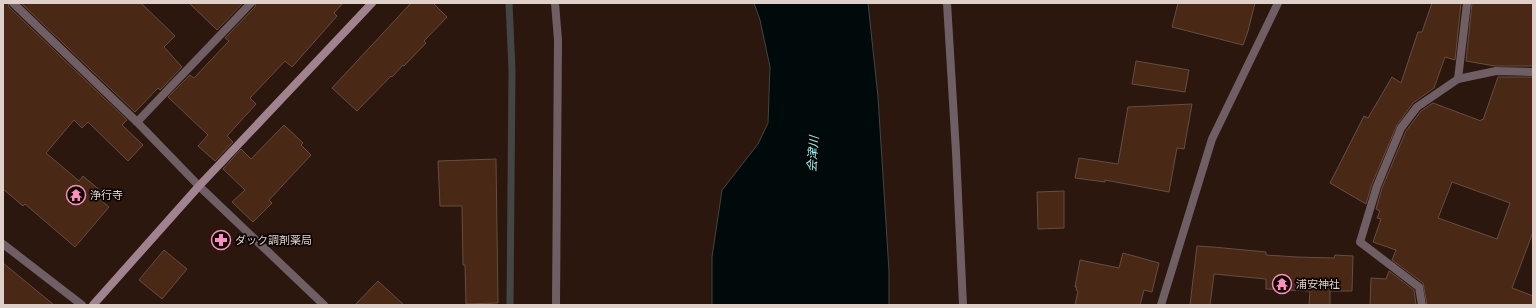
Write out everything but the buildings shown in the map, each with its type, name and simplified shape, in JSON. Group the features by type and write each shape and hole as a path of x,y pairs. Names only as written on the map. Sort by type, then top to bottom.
{"street":[{"path":"13,3 137,122 199,186 324,305"},
{"path":"137,122 251,3"},
{"path":"93,305 199,186 372,3"},
{"path":"555,3 558,40 556,305"},
{"path":"947,3 963,305"},
{"path":"1161,305 1212,138 1278,3"},
{"path":"1458,78 1467,3"},
{"path":"1422,305 1419,288 1360,242 1378,186 1401,128 1417,107 1458,78 1496,71 1533,72"},
{"path":"3,244 82,305"}],"water":[{"name":"会津川","path":"754,3 868,3 878,97 889,271 889,305 712,304 712,257 722,190 758,144 768,123 770,67 760,20"}],"waterway":[{"path":"509,3 512,70 510,305"}],"place":[{"name":"浄行寺","path":"76,195"},
{"name":"ダック調剤薬局","path":"221,240"},
{"name":"浦安神社","path":"1282,284"}]}
